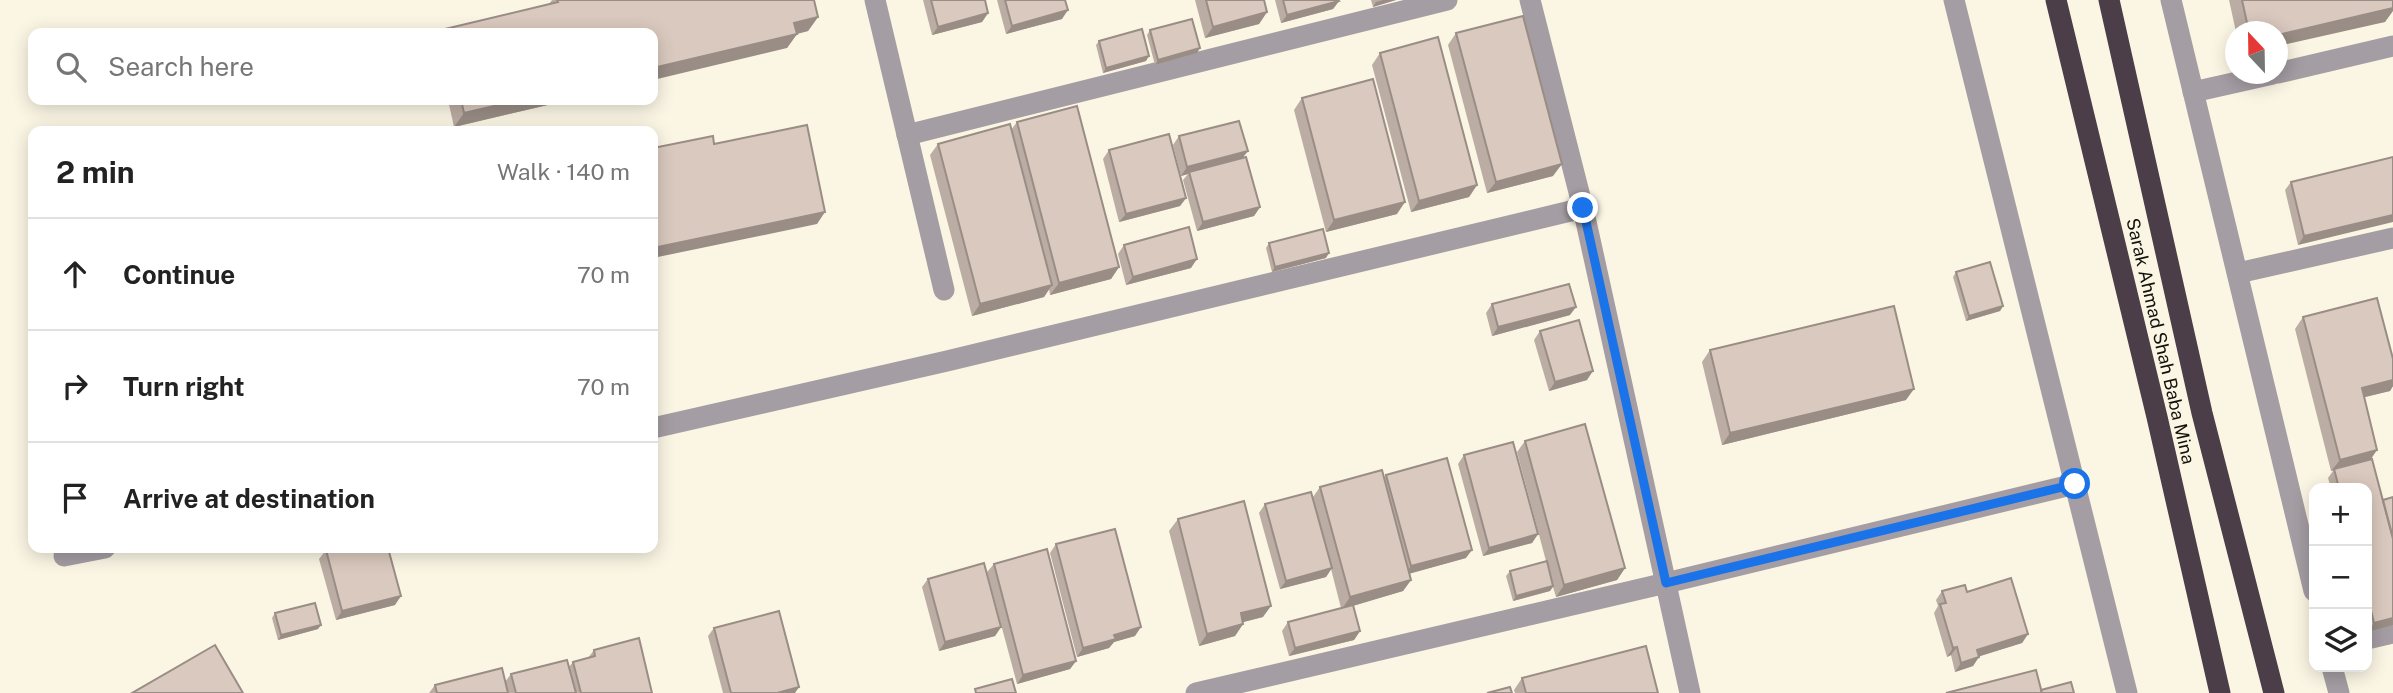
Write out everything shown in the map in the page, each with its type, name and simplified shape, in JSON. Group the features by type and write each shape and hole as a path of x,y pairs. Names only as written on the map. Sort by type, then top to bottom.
{"highway":[{"name":"Sarak Ahmad Shah Baba Mina","path":"2056,0 2157,417 2220,693"},
{"path":"2109,0 2202,413 2274,693"}],"street":[{"path":"875,0 944,290"},
{"path":"907,135 1447,0"},
{"path":"1530,0 1583,208 1690,693"},
{"path":"1954,0 2127,693"},
{"path":"2171,0 2309,570"},
{"path":"2288,70 2393,47"},
{"path":"2193,92 2228,84"},
{"path":"658,427 1583,208"},
{"path":"2238,273 2393,238"},
{"path":"1196,693 2075,484"},
{"path":"64,556 79,553"},
{"path":"2372,638 2393,633"},
{"path":"2333,672 2339,693"}],"building":[{"path":"557,0 814,0 818,17 794,23 797,34 658,67 658,28 449,28 558,2"},
{"path":"931,0 985,0 988,13 938,27"},
{"path":"1005,0 1065,0 1068,10 1012,26"},
{"path":"1206,0 1264,0 1267,12 1213,27"},
{"path":"1283,0 1338,0 1339,1 1287,15"},
{"path":"2242,0 2393,0 2393,8 2288,33 2288,21 2247,21"},
{"path":"1523,16 1562,164 1496,182 1456,33"},
{"path":"1192,19 1200,48 1158,60 1150,30"},
{"path":"1142,29 1149,56 1106,68 1099,41"},
{"path":"1438,37 1477,185 1419,201 1380,53"},
{"path":"1373,79 1405,202 1334,220 1302,98"},
{"path":"462,105 498,105 464,113"},
{"path":"1077,106 1119,267 1059,283 1017,122"},
{"path":"1239,121 1248,151 1187,167 1179,136"},
{"path":"1010,124 1052,285 980,304 938,144"},
{"path":"807,125 825,212 658,247 658,147 713,136 714,144"},
{"path":"1169,134 1186,198 1126,214 1109,150"},
{"path":"1246,157 1260,207 1203,222 1189,172"},
{"path":"2393,157 2393,215 2304,236 2291,182"},
{"path":"1189,227 1197,259 1133,277 1124,245"},
{"path":"1323,229 1329,253 1275,267 1269,243"},
{"path":"1990,262 2003,306 1969,316 1956,272"},
{"path":"1569,284 1576,307 1498,327 1492,304"},
{"path":"2377,298 2393,359 2393,380 2362,388 2377,450 2340,460 2303,317"},
{"path":"1894,306 1914,389 1730,433 1710,350"},
{"path":"1579,320 1593,371 1555,382 1540,331"},
{"path":"1585,424 1625,568 1564,585 1525,441"},
{"path":"1513,442 1538,534 1489,548 1464,455"},
{"path":"1447,458 1472,550 1411,566 1386,475"},
{"path":"2372,459 2393,539 2393,618 2374,623 2372,615 2372,483 2338,483 2334,469"},
{"path":"1382,470 1411,580 1350,597 1320,487"},
{"path":"1311,492 1332,568 1286,581 1265,504"},
{"path":"2393,497 2393,534 2392,534 2383,500"},
{"path":"1244,501 1271,606 1241,613 1243,624 1207,634 1178,519"},
{"path":"1115,529 1141,627 1114,635 1116,639 1083,648 1056,544"},
{"path":"1047,549 1076,661 1023,675 994,564"},
{"path":"327,553 389,553 401,596 342,611"},
{"path":"1547,561 1553,586 1516,596 1510,571"},
{"path":"984,563 1001,627 945,642 928,579"},
{"path":"2011,578 2028,634 1977,650 1979,657 1961,663 1957,647 1953,648 1940,604 1946,603 1942,591 1965,585 1967,592"},
{"path":"315,603 321,625 281,635 275,613"},
{"path":"1353,605 1360,631 1295,648 1288,622"},
{"path":"779,611 799,687 777,693 731,693 714,628"},
{"path":"639,638 652,693 581,693 573,662 595,656 594,650"},
{"path":"215,645 243,693 132,693"},
{"path":"1646,646 1658,693 1526,693 1522,678"},
{"path":"567,660 576,693 516,693 511,674"},
{"path":"502,668 508,693 437,693 435,685"},
{"path":"2036,670 2042,693 1946,693"},
{"path":"1012,679 1016,693 976,693 975,689"},
{"path":"2071,682 2074,693 2042,693 2041,690"},
{"path":"1510,687 1512,693 1487,693"}],"route":[{"path":"1583,208 1666,583 2075,484"}]}
